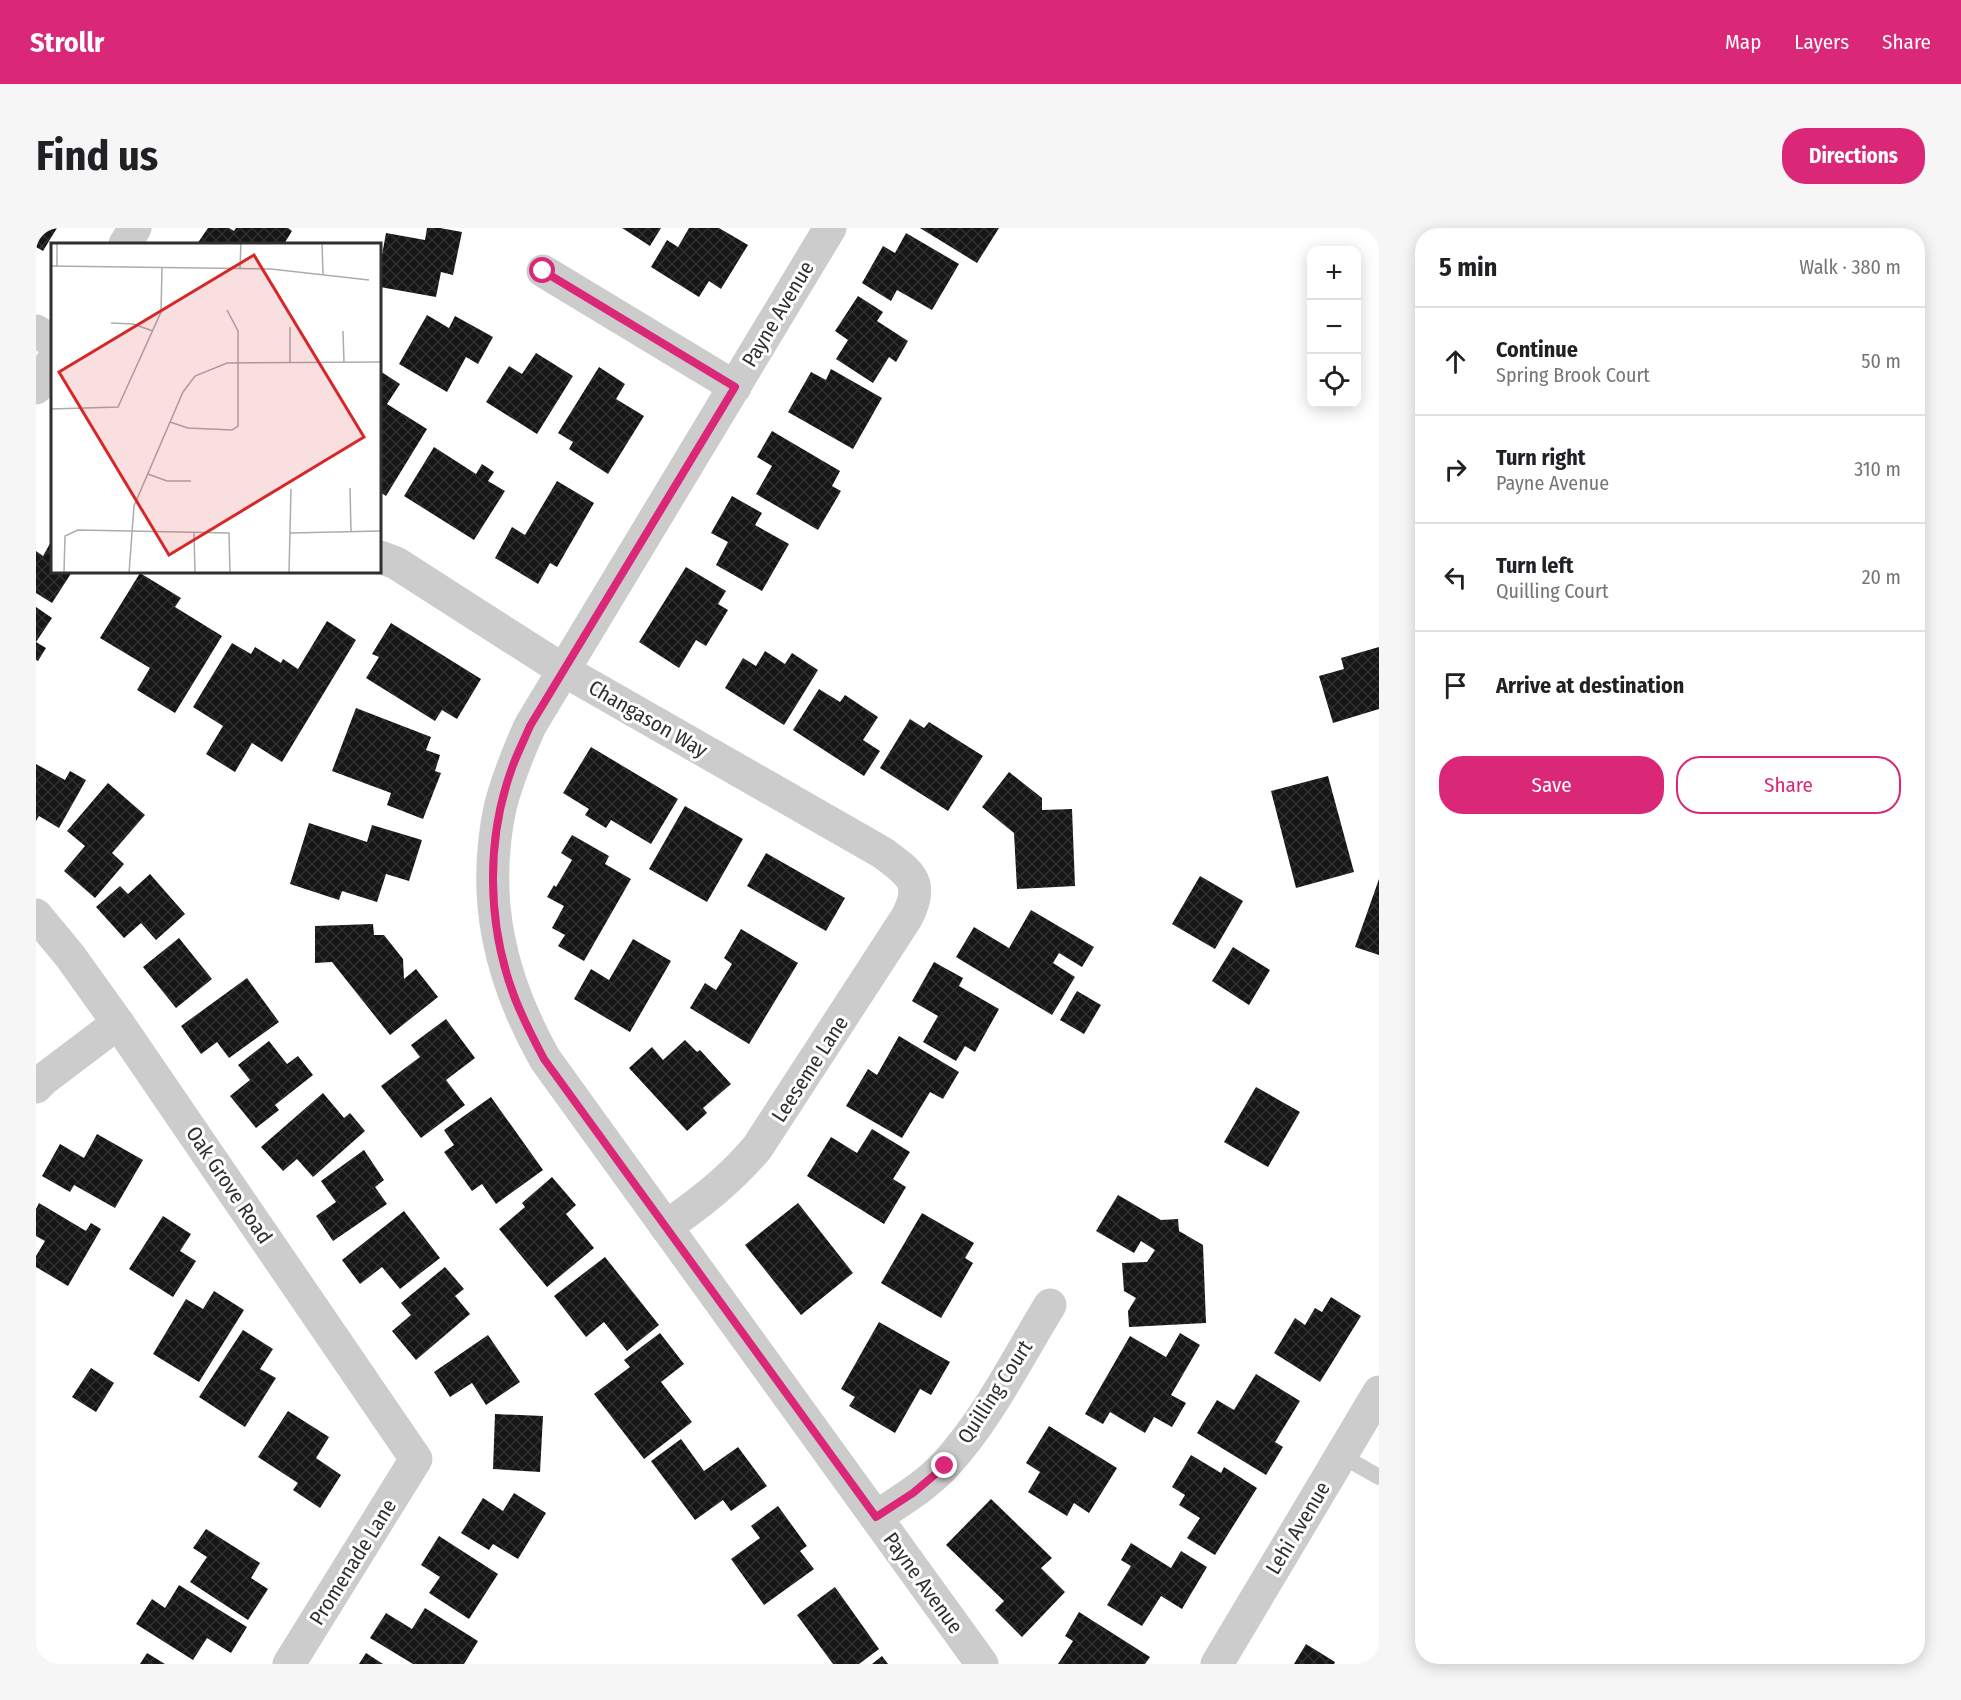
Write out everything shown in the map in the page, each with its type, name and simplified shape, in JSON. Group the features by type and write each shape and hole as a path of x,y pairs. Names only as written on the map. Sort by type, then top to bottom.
{"street":[{"path":"126,243 135,228"},
{"name":"Payne Avenue","path":"830,228 530,726 512,769 500,808 494,854 493,895 498,942 512,992 525,1024 544,1059 982,1664"},
{"path":"543,271 735,387"},
{"path":"36,331 51,340"},
{"path":"36,388 51,364"},
{"name":"Changason Way","path":"381,557 396,563 563,670 883,853 909,872 914,882"},
{"name":"Leeseme Lane","path":"666,1227 713,1193 758,1148 907,917 913,905 914,882"},
{"name":"Oak Grove Road","path":"36,915 70,956 118,1023 416,1459"},
{"path":"36,1087 118,1023"},
{"name":"Quilling Court","path":"876,1517 913,1493 945,1466 972,1433 1050,1305"},
{"name":"Lehi Avenue","path":"1216,1664 1379,1392"},
{"name":"Promenade Lane","path":"289,1664 416,1459"}],"lane":[{"path":"1342,1455 1379,1477"}],"building":[{"path":"36,228 57,228 43,251 36,247"},
{"path":"208,228 229,228 234,231 236,228 288,228 292,231 285,243 198,243"},
{"path":"427,228 462,232 453,275 441,272 436,297 381,287 381,260 386,233 425,240"},
{"path":"622,228 661,228 650,246"},
{"path":"689,228 719,228 748,245 721,289 709,281 699,297 651,267 667,240 678,247"},
{"path":"920,228 999,228 977,263"},
{"path":"906,233 959,264 932,310 897,290 891,301 862,283 883,246 895,253"},
{"path":"858,296 883,312 877,321 908,341 896,362 889,357 873,383 836,359 848,340 835,331"},
{"path":"427,315 449,328 455,316 493,337 478,364 466,357 447,392 399,364"},
{"path":"536,353 573,376 537,434 486,402 509,366 522,374"},
{"path":"599,367 625,384 616,399 644,416 608,474 569,449 573,442 558,433"},
{"path":"831,369 882,398 853,449 788,412 811,372 826,380"},
{"path":"381,372 400,384 387,404 427,429 386,496 381,493"},
{"path":"772,431 840,471 832,486 841,491 818,530 756,494 772,466 757,457"},
{"path":"434,447 476,474 482,464 494,472 488,481 505,491 474,540 404,496"},
{"path":"557,481 594,503 557,567 550,563 538,584 495,558 512,527 525,535"},
{"path":"732,496 762,513 755,525 789,544 762,591 716,565 728,542 711,533"},
{"path":"51,542 51,573 71,573 52,603 36,593 36,551 43,556"},
{"path":"686,567 726,591 718,604 728,610 706,646 696,640 679,668 639,642"},
{"path":"140,573 181,598 175,607 222,636 175,713 137,690 150,668 100,638"},
{"path":"36,607 52,618 36,642"},
{"path":"327,621 356,640 282,762 252,743 235,772 206,754 223,726 193,707 232,643 251,654 255,647 281,663 283,659 298,669"},
{"path":"391,623 481,679 457,719 442,710 435,721 366,678 379,657 372,654"},
{"path":"36,642 46,648 38,661 36,660"},
{"path":"1379,647 1379,709 1333,723 1319,676 1344,669 1341,658"},
{"path":"765,651 785,664 792,653 818,670 784,725 725,688 743,658 756,666"},
{"path":"819,689 840,702 845,695 878,717 863,740 880,751 864,776 793,730"},
{"path":"356,708 431,737 426,750 440,755 435,771 441,773 423,819 387,805 391,793 332,771"},
{"path":"910,719 924,728 929,722 983,756 948,811 880,768"},
{"path":"591,747 678,799 651,844 611,820 606,828 585,815 589,809 563,793"},
{"path":"36,764 65,780 70,771 86,780 59,828 39,816 36,821"},
{"path":"1009,772 1042,798 1042,810 1072,809 1075,886 1017,889 1014,833 982,807"},
{"path":"1328,776 1354,872 1296,888 1271,791"},
{"path":"108,783 145,815 112,853 124,864 95,898 64,871 85,846 67,831"},
{"path":"685,806 743,839 707,902 649,869"},
{"path":"309,823 367,842 372,825 422,840 409,881 386,874 377,902 342,891 339,900 290,884"},
{"path":"572,835 609,856 605,864 631,879 584,961 558,946 565,935 552,928 564,906 547,897 554,885 556,887 572,860 561,853"},
{"path":"766,853 845,898 826,931 747,886"},
{"path":"150,874 185,914 156,940 141,923 124,938 96,907 120,886 128,894"},
{"path":"1200,876 1243,901 1215,949 1172,924"},
{"path":"1379,879 1379,955 1355,947"},
{"path":"1031,910 1094,947 1082,967 1059,953 1053,963 1075,977 1052,1015 956,957 974,927 1009,948"},
{"path":"373,924 374,935 384,935 403,959 404,979 416,969 438,997 390,1035 332,962 315,963 315,926"},
{"path":"741,929 798,963 749,1044 690,1008 705,983 716,990 732,964 724,958"},
{"path":"179,938 212,979 176,1008 143,967"},
{"path":"633,939 671,961 630,1032 574,999 591,969 609,980"},
{"path":"1233,947 1270,970 1249,1005 1212,981"},
{"path":"934,962 963,978 959,986 999,1009 975,1052 965,1046 956,1061 923,1042 938,1016 912,1001"},
{"path":"247,978 279,1022 229,1058 217,1042 201,1054 181,1026"},
{"path":"1077,991 1101,1005 1084,1034 1060,1020"},
{"path":"446,1019 475,1058 446,1080 465,1105 421,1138 381,1086 420,1057 411,1045"},
{"path":"899,1036 959,1072 943,1099 930,1092 902,1138 846,1106 868,1069 877,1075"},
{"path":"685,1040 697,1052 700,1050 731,1084 703,1108 707,1113 687,1131 629,1068 652,1047 663,1060"},
{"path":"269,1041 287,1064 298,1056 313,1075 275,1105 279,1110 256,1128 230,1096 250,1080 238,1065"},
{"path":"1256,1087 1300,1112 1268,1167 1224,1142"},
{"path":"323,1093 344,1118 350,1113 365,1131 313,1177 297,1159 283,1171 261,1147"},
{"path":"491,1097 543,1170 496,1204 482,1184 472,1191 444,1152 454,1145 444,1130"},
{"path":"872,1129 910,1152 893,1179 906,1187 884,1224 807,1176 831,1137 857,1153"},
{"path":"97,1134 143,1160 115,1208 74,1185 70,1192 42,1176 60,1144 84,1158"},
{"path":"364,1150 384,1180 375,1187 387,1204 333,1241 316,1216 336,1202 321,1181"},
{"path":"552,1177 576,1205 566,1214 594,1248 547,1287 499,1229 525,1207 522,1203"},
{"path":"1118,1195 1161,1220 1178,1219 1179,1231 1203,1245 1206,1323 1129,1327 1128,1311 1136,1298 1124,1291 1122,1263 1147,1262 1155,1250 1141,1241 1134,1253 1096,1231"},
{"path":"39,1203 86,1231 91,1223 101,1229 68,1286 36,1267 36,1256 45,1241 36,1236 36,1209"},
{"path":"798,1203 853,1273 801,1315 745,1245"},
{"path":"404,1211 440,1258 400,1289 382,1267 360,1284 342,1260"},
{"path":"922,1213 974,1243 965,1258 973,1263 941,1318 881,1283"},
{"path":"163,1216 191,1234 180,1251 196,1261 173,1297 129,1269"},
{"path":"605,1257 659,1325 627,1351 604,1322 586,1337 554,1296"},
{"path":"445,1267 464,1289 455,1296 470,1314 416,1360 392,1331 411,1315 401,1303"},
{"path":"214,1291 244,1310 199,1382 153,1354 186,1299 203,1309"},
{"path":"1331,1297 1361,1316 1320,1382 1274,1353 1295,1318 1305,1325 1315,1308 1322,1312"},
{"path":"879,1322 950,1362 931,1395 920,1389 895,1433 849,1406 855,1397 841,1389"},
{"path":"243,1330 273,1349 260,1369 276,1378 245,1427 199,1397"},
{"path":"660,1333 684,1364 661,1382 692,1422 644,1459 594,1394 630,1367 624,1360"},
{"path":"1180,1333 1200,1345 1171,1395 1186,1403 1172,1427 1154,1417 1145,1433 1110,1412 1103,1424 1085,1414 1130,1336 1166,1357"},
{"path":"488,1335 520,1382 486,1405 472,1383 450,1397 434,1372"},
{"path":"91,1368 114,1383 96,1412 72,1397"},
{"path":"1256,1374 1300,1401 1275,1442 1283,1447 1266,1475 1197,1433 1217,1400 1234,1410"},
{"path":"288,1411 329,1437 316,1458 341,1475 320,1508 293,1490 298,1483 258,1457"},
{"path":"495,1414 543,1416 540,1472 493,1469"},
{"path":"1049,1426 1117,1468 1089,1513 1074,1503 1067,1516 1028,1492 1040,1472 1026,1463"},
{"path":"681,1439 704,1471 738,1447 767,1486 731,1511 723,1500 695,1520 651,1461"},
{"path":"1191,1455 1221,1473 1224,1467 1257,1488 1215,1555 1187,1538 1200,1518 1179,1505 1185,1495 1172,1487"},
{"path":"514,1493 546,1513 518,1559 493,1544 489,1550 461,1533 483,1498 503,1511"},
{"path":"991,1499 1052,1558 1041,1568 1065,1592 1022,1637 995,1610 1004,1601 946,1545"},
{"path":"778,1506 807,1546 800,1551 814,1569 764,1605 731,1559 760,1538 751,1526"},
{"path":"206,1529 260,1563 251,1578 268,1589 248,1620 190,1582 207,1557 193,1548"},
{"path":"439,1536 498,1574 469,1619 429,1593 440,1577 421,1565"},
{"path":"1131,1543 1171,1568 1181,1551 1207,1567 1182,1609 1161,1596 1142,1626 1107,1605 1131,1566 1121,1560"},
{"path":"179,1585 247,1627 231,1653 207,1638 193,1660 136,1624 152,1599 165,1608"},
{"path":"835,1587 879,1649 859,1664 833,1664 797,1615"},
{"path":"425,1608 478,1641 464,1664 413,1664 370,1638 386,1613 412,1629"},
{"path":"1079,1612 1150,1657 1145,1664 1058,1664 1073,1641 1065,1636"},
{"path":"1306,1644 1335,1662 1334,1664 1294,1664"},
{"path":"147,1653 165,1664 140,1664"},
{"path":"366,1653 383,1664 359,1664"},
{"path":"882,1656 888,1664 872,1664"}],"route":[{"path":"543,271 735,387 530,726 512,769 500,808 494,854 493,895 498,942 512,992 525,1024 544,1059 876,1517 913,1493 945,1466"}]}
